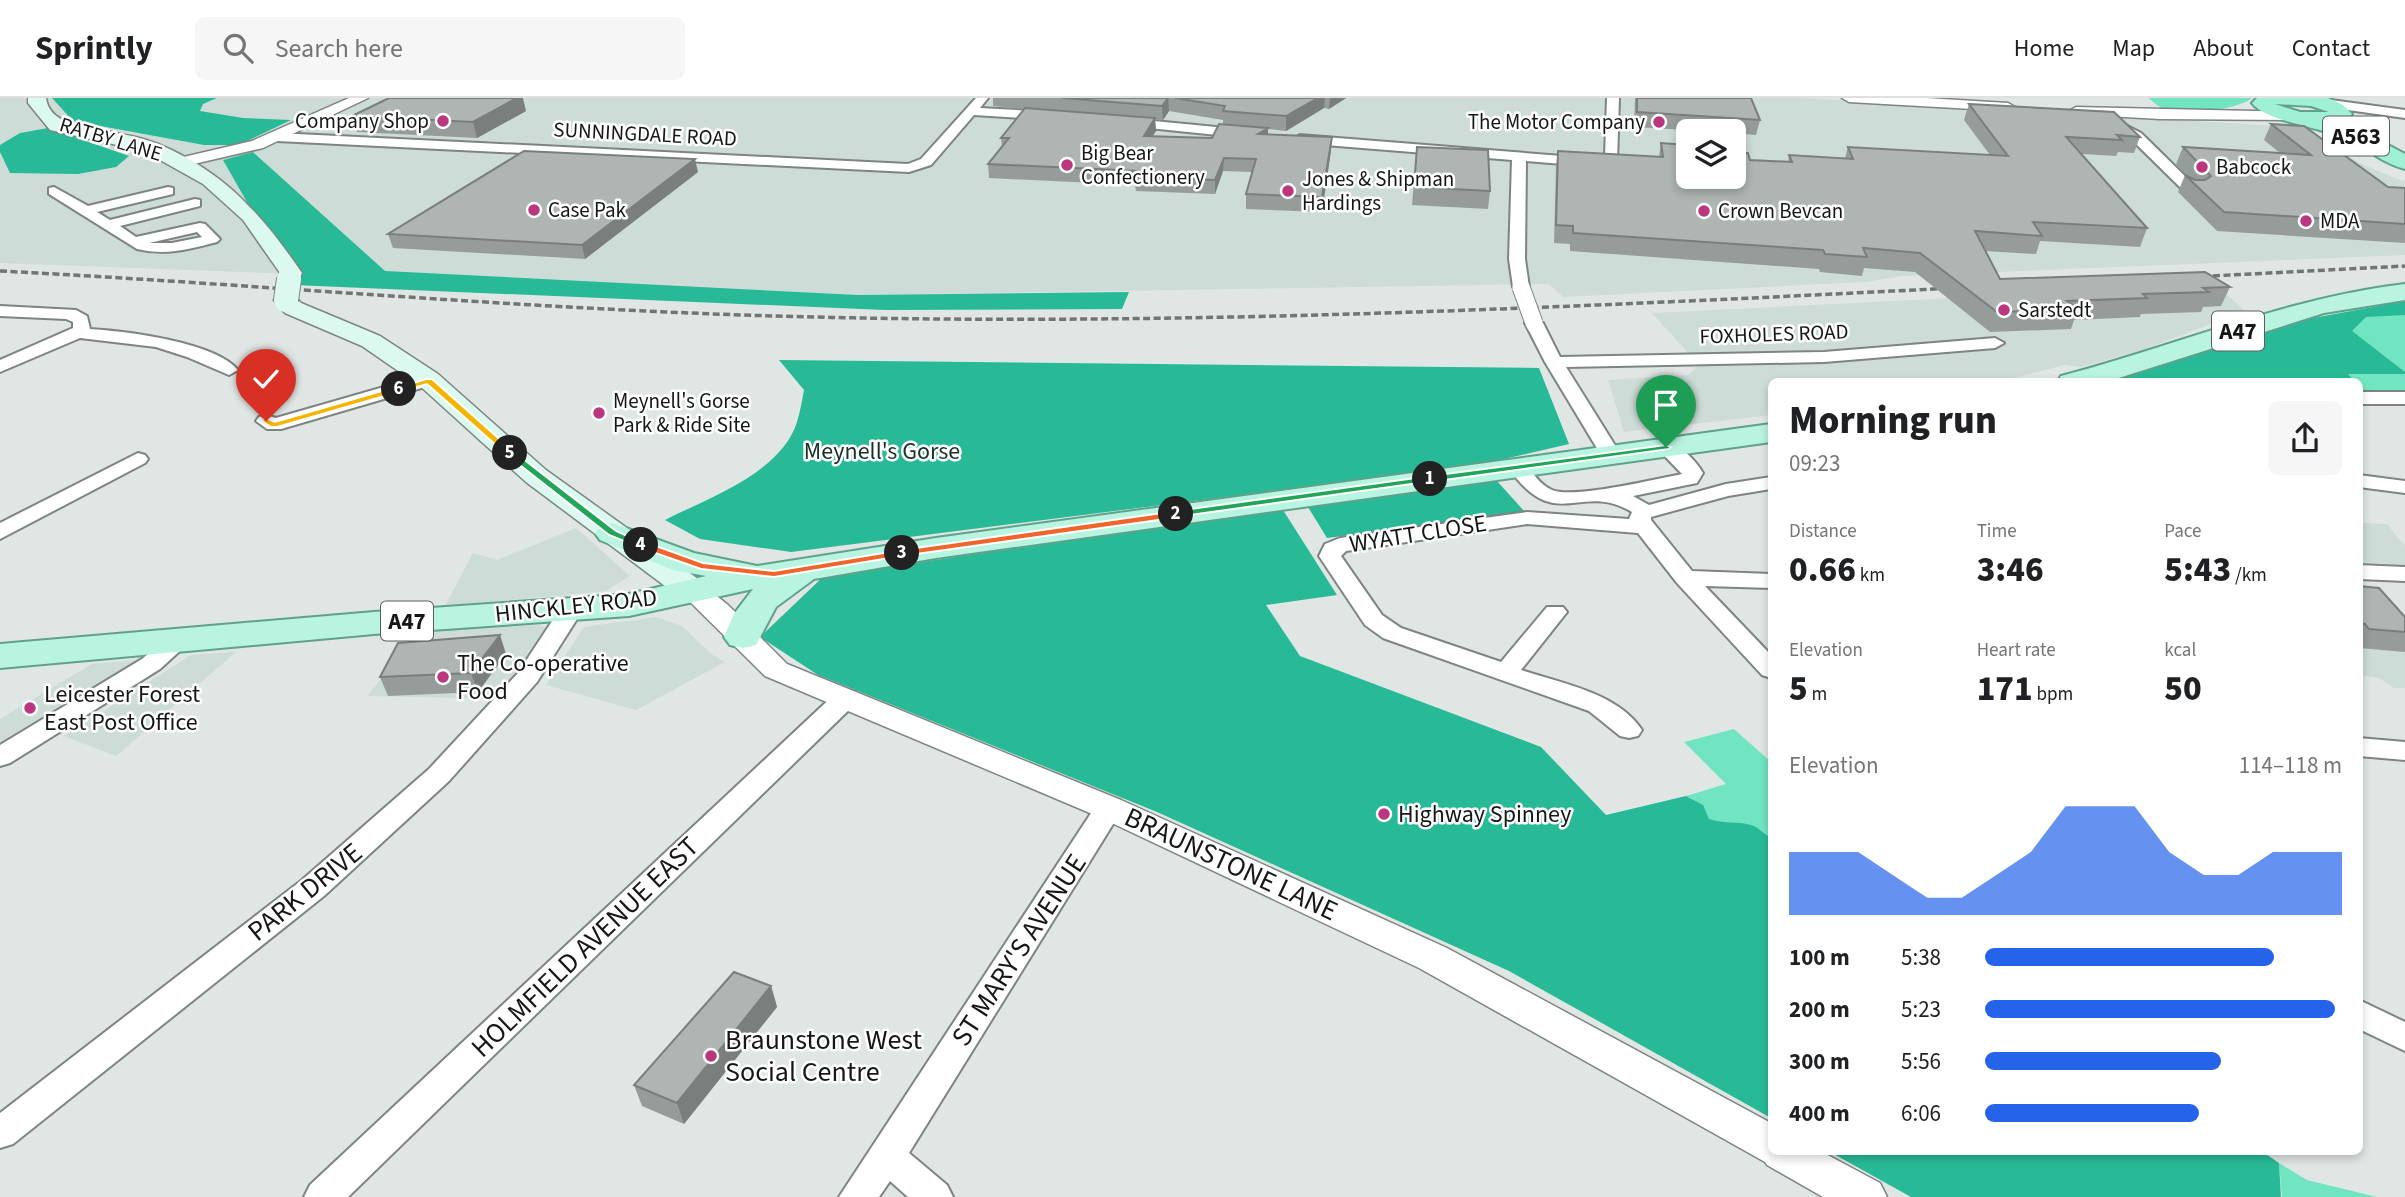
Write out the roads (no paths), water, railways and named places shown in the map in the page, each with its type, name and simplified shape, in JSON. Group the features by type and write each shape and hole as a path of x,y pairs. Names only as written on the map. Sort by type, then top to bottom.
{"highway":[{"path":"2263,101 2276,98 2305,107 2334,107 2341,114"},
{"name":"A563","path":"2305,107 2405,163"},
{"name":"A563","path":"2341,114 2405,155"}],"main road":[{"name":"RATBY LANE","path":"37,98 37,103 56,126 150,147 210,180 250,216 291,272 288,290 293,308 371,341 429,380 536,476 692,591"},
{"name":"A47","path":"2086,378 2299,313 2405,292"},
{"name":"HINCKLEY ROAD","path":"0,656 374,623 629,605 809,568 1768,433"},
{"path":"612,533 701,566 774,574"},
{"path":"743,637 752,610 762,600 809,568"}],"street":[{"path":"181,162 230,152 277,137 361,98"},
{"name":"SUNNINGDALE ROAD","path":"277,137 909,167 926,162 982,98"},
{"path":"1286,138 1519,158 1587,162 1612,159 1614,98"},
{"path":"1849,98 2028,108"},
{"path":"2141,98 2160,115"},
{"path":"2204,114 2263,101"},
{"path":"2065,110 2160,115 2305,107 2400,113"},
{"path":"969,111 1069,117"},
{"path":"2102,112 2116,125 2136,136 2193,192"},
{"path":"2341,114 2400,113"},
{"path":"1108,121 1261,135"},
{"path":"1519,158 1517,259 1521,287 1534,323 1553,362 1611,455"},
{"path":"54,191 134,242"},
{"path":"85,211 168,191"},
{"path":"107,225 195,204"},
{"path":"0,311 69,314 81,320 82,328 78,333 0,367"},
{"path":"78,333 141,338 165,343 209,358 229,370"},
{"name":"FOXHOLES ROAD","path":"1553,362 1824,357 1995,343"},
{"path":"266,421 274,425 429,380"},
{"path":"2363,398 2405,398"},
{"path":"1617,497 1621,492 1690,479 1693,473 1691,469 1666,447"},
{"path":"0,532 138,458"},
{"path":"1518,467 1539,492 1555,498 1600,495 1617,497 1646,519 1685,578 1768,667"},
{"path":"2363,481 2405,486"},
{"path":"1646,519 1726,491 1768,484"},
{"name":"WYATT CLOSE","path":"1629,730 1598,705 1392,633 1373,620 1330,556 1333,549 1340,545 1527,518 1646,519"},
{"path":"2363,572 2403,576"},
{"path":"1685,578 1768,581"},
{"name":"BRAUNSTONE LANE","path":"692,591 776,670 1110,808 1433,958 1768,1144"},
{"name":"PARK DRIVE","path":"0,1133 313,888 379,830 439,775 512,697 570,611"},
{"path":"1506,671 1555,612"},
{"path":"0,757 151,664 181,639"},
{"name":"HOLMFIELD AVENUE EAST","path":"323,1197 846,698"},
{"path":"2363,747 2405,751"},
{"name":"ST MARY'S AVENUE","path":"858,1197 1110,808"},
{"path":"2363,1015 2404,1034"},
{"path":"1787,1155 1864,1197"},
{"path":"887,1156 934,1197"}],"railway":[{"path":"2192,277 2405,266"},
{"path":"0,271 509,304 712,314 957,319 1384,313 1954,288"}],"place":[{"name":"Company Shop","path":"443,121"},
{"name":"The Motor Company","path":"1659,122"},
{"name":"Big Bear Confectionery","path":"1067,165"},
{"name":"Babcock","path":"2202,167"},
{"name":"Jones & Shipman Hardings","path":"1288,191"},
{"name":"Case Pak","path":"534,210"},
{"name":"Crown Bevcan","path":"1704,211"},
{"name":"MDA","path":"2306,221"},
{"name":"Sarstedt","path":"2004,310"},
{"name":"Meynell's Gorse Park & Ride Site","path":"599,413"},
{"name":"The Co-operative Food","path":"443,677"},
{"name":"Leicester Forest East Post Office","path":"30,708"},
{"name":"Highway Spinney","path":"1384,814"},
{"name":"Braunstone West Social Centre","path":"711,1056"}],"park label":[{"name":"Meynell's Gorse","path":"882,451"}]}
